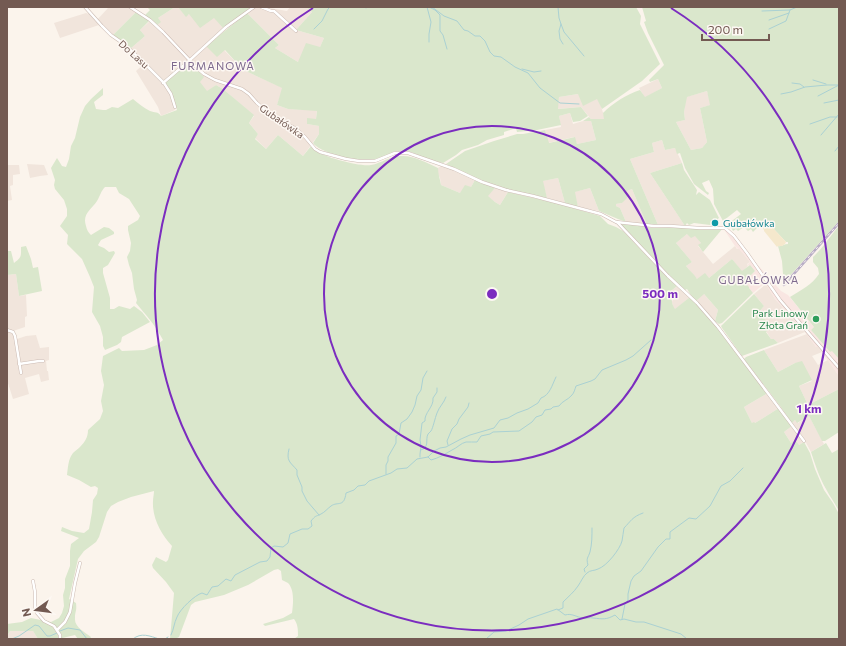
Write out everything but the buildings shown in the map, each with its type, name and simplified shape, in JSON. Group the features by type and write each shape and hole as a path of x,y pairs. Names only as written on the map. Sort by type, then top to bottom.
{"street":[{"name":"Do Lasu","path":"85,7 111,35 124,44 163,82 172,94 175,107"},
{"name":"Gubałówka","path":"130,7 159,28 204,74 215,80 242,89 264,109 295,128 315,149 320,152 359,162 375,161 394,153 408,153 454,169 482,182 506,190 601,214 616,222 718,326 804,441"},
{"path":"163,82 226,27 254,7"},
{"path":"260,7 274,12 296,31"},
{"name":"Gubałówka","path":"616,222 654,226 726,228 747,253 780,300 839,368"},
{"path":"7,330 13,332 21,372"},
{"path":"19,364 43,361"},
{"path":"57,630 66,622 70,612 80,563"},
{"path":"33,581 35,607 37,613 44,621 54,626 60,635 60,639"}],"shaded area":[{"path":"109,7 127,7 136,12 113,35 97,20"},
{"path":"175,7 178,7 186,16 189,14 214,17 224,29 205,45 224,50 236,62 234,64 283,88 277,105 288,109 317,110 316,119 307,124 319,126 319,134 303,156 278,135 266,149 255,138 258,134 249,123 254,116 223,89 216,85 207,92 199,82 172,97 175,110 161,116 158,107 136,71 145,63 130,49 145,36 140,30 151,20 157,24 158,18"},
{"path":"253,7 264,7 287,11 290,7 306,7 312,12 296,30 324,38 320,47 298,62 275,48 279,45 247,13"},
{"path":"86,13 89,14 99,25 60,38 54,23"},
{"path":"658,79 662,88 645,98 639,88"},
{"path":"707,91 711,105 700,108 707,142 702,148 691,150 676,122 685,120 684,112 686,97"},
{"path":"578,94 598,97 605,119 591,119 581,107 557,109 559,97"},
{"path":"570,113 573,124 583,121 591,121 596,140 577,144 574,137 548,143 545,130 561,127 559,116"},
{"path":"662,140 665,150 675,148 682,163 650,173 685,226 658,225 630,159 654,152 652,143"},
{"path":"27,164 44,165 48,175 30,178"},
{"path":"7,165 19,165 20,174 13,175 13,185 10,186 12,200 7,201"},
{"path":"441,166 475,180 471,187 460,193 441,185 438,168"},
{"path":"558,178 565,203 547,198 542,181"},
{"path":"495,188 508,192 500,205 487,196"},
{"path":"590,188 599,211 578,207 574,192"},
{"path":"632,189 647,225 626,222 620,208 616,206 616,204 622,203 627,191"},
{"path":"725,226 738,239 755,262 781,291 788,295 814,327 811,330 830,352 832,350 839,359 837,361 839,363 839,376 818,347 816,347 805,332 775,299 765,283 753,293 744,282 755,271 747,265 750,262 735,246 723,228"},
{"path":"687,234 695,235 701,243 698,246 713,264 735,246 737,249 739,248 750,262 742,272 732,259 709,278 697,279 686,266 692,262 676,243"},
{"path":"16,274 19,296 26,295 27,316 25,317 25,327 13,331 17,339 36,335 40,348 49,347 49,360 46,361 49,380 41,382 39,374 25,378 29,394 13,399 7,380 7,275"},
{"path":"766,284 775,299 805,332 778,343 774,339 771,339 766,331 770,327 759,312 764,306 754,294"},
{"path":"677,286 690,297 675,310 673,307 671,291"},
{"path":"703,293 718,310 715,321 696,301"},
{"path":"807,334 816,347 818,347 822,352 812,356 818,365 828,360 839,376 839,389 808,405 799,386 812,381 795,363 778,372 764,350"},
{"path":"768,393 779,408 755,423 752,423 744,407"},
{"path":"809,416 824,444 811,452 804,439 792,423 795,420 798,423"},
{"path":"792,426 804,442 799,445 791,443 784,432"},
{"path":"10,631 33,631 38,639 7,639"}],"green space":[{"path":"147,7 175,7 158,18 161,22 157,25 145,15 150,10"},
{"path":"178,7 253,7 224,29 214,18 200,28 189,14 186,17"},
{"path":"306,7 636,7 641,16 640,24 660,64 642,81 602,109 597,99 583,106 578,94 559,97 558,109 581,107 588,116 580,121 573,122 570,113 559,116 561,125 517,132 516,128 504,132 504,135 462,150 443,163 405,151 396,152 374,159 357,160 339,156 323,150 313,143 319,134 319,126 307,124 307,118 316,119 317,111 288,109 277,105 282,88 234,65 236,62 225,50 217,57 206,46 247,13 279,45 275,48 298,62 306,43 320,47 324,38 296,30 312,12"},
{"path":"642,7 839,7 839,221 788,278 783,274 782,261 778,246 788,244 788,242 786,242 771,226 768,228 761,224 753,232 751,229 748,231 744,227 738,231 736,229 733,231 729,223 741,214 737,210 723,221 714,204 713,189 709,180 702,183 706,191 709,193 708,195 694,184 685,168 680,153 677,154 675,148 665,150 662,140 652,143 654,152 630,159 658,225 647,225 632,189 627,191 627,198 622,203 616,204 616,206 620,208 626,222 599,211 590,188 575,192 578,207 565,203 558,178 543,181 547,198 502,188 446,164 465,151 517,134 545,130 549,143 575,137 577,144 596,140 591,121 583,121 589,117 591,119 604,119 603,113 607,109 620,99 630,94 640,90 645,97 662,88 658,79 650,82 649,80 664,65 648,33 644,22 646,21","holes":["707,91 710,105 700,108 707,142 702,148 691,150 676,122 685,120 684,112 687,97"]},
{"path":"136,12 149,21 140,30 145,36 130,49 113,35"},
{"path":"188,60 204,77 200,82 207,91 216,85 254,115 249,123 258,134 255,139 266,149 278,135 303,156 311,146 314,150 326,156 342,161 366,165 379,163 399,156 412,157 438,168 441,185 460,193 465,185 471,187 475,180 495,188 488,196 500,205 508,192 559,204 600,216 608,224 623,231 677,286 671,291 672,303 675,309 690,297 717,327 768,393 744,407 752,423 755,423 779,408 792,426 784,432 791,443 795,440 799,445 804,442 810,453 824,490 839,514 839,639 294,639 298,636 298,629 294,619 265,626 263,624 283,618 292,613 292,590 288,583 282,580 281,571 278,569 248,585 224,595 195,602 191,605 179,637 170,639 174,593 152,565 156,557 166,562 172,546 161,531 154,514 154,491 131,497 111,506 107,512 96,542 84,551 78,559 69,599 76,603 76,624 91,637 90,639 78,639 75,635 58,639 38,639 33,631 10,631 7,636 7,624 22,622 31,618 51,622 59,618 62,613 64,606 63,595 65,579 70,566 71,544 79,538 61,531 62,527 72,531 84,533 89,529 93,500 97,494 98,488 95,486 91,487 67,475 68,467 71,455 83,443 87,437 88,430 100,419 103,411 101,401 104,385 101,371 103,356 119,348 122,351 144,350 157,345 163,340 154,325 136,303 137,300 132,273 127,257 130,251 131,243 128,226 138,220 140,216 129,199 119,193 116,187 105,187 97,201 86,215 85,222 87,230 91,235 104,227 109,228 114,232 114,234 101,240 98,245 109,252 114,251 115,253 108,265 103,268 110,298 110,309 114,309 119,306 130,309 134,306 142,312 150,322 122,337 121,342 117,345 105,350 100,326 92,312 94,287 82,259 67,244 68,235 60,226 67,216 67,209 64,200 55,189 55,180 51,168 57,158 62,166 66,167 80,117 85,106 103,88 103,95 94,102 96,109 106,110 112,107 118,108 133,99 148,110 158,113 161,116 177,110 172,94 163,81"},
{"path":"682,163 684,170 697,190 696,195 699,192 710,200 719,218 710,225 694,223 689,225 687,223 685,226 650,173"},
{"path":"619,223 653,228 723,228 703,252 698,245 701,243 695,236 691,238 687,234 676,243 692,262 686,266 697,279 705,273 709,278 732,259 742,271 750,265 755,271 744,282 753,293 722,323 719,324 715,321 718,310 704,294 696,301 687,289 685,290 679,285"},
{"path":"839,226 839,359 832,351 830,352 811,330 814,327 790,297 810,284 819,274 818,268 813,262 813,257"},
{"path":"26,246 33,268 38,267 42,291 19,296 16,274 7,275 7,251 11,251 14,263 20,256 21,247"},
{"path":"754,294 764,306 759,312 771,327 766,332 771,339 774,339 778,343 742,356 721,326"},
{"path":"764,350 778,372 802,361 812,380 799,386 808,405 839,389 839,432 825,441 822,441 809,416 797,423 795,420 792,423 744,359"},
{"path":"826,443 832,453 839,449 839,511 821,480 811,452"}],"sand":[{"path":"761,224 768,228 771,226 786,242 785,244 777,247 764,231"}],"waterway":[{"path":"314,29 322,21 330,7"},
{"path":"427,7 431,22 429,42"},
{"path":"429,7 440,15 440,31 443,35 447,49"},
{"path":"432,7 444,16 457,21 464,30 475,36 480,36 485,41 490,52 494,56 501,57 515,67 528,73 540,88 560,103 579,104"},
{"path":"558,7 561,24 559,31 560,39 563,44"},
{"path":"762,11 790,10 797,7"},
{"path":"769,29 786,21 790,10"},
{"path":"769,20 789,13"},
{"path":"561,24 564,32 584,56"},
{"path":"522,69 534,72 541,71"},
{"path":"813,80 826,84"},
{"path":"792,83 800,84 804,87"},
{"path":"781,94 805,87 839,85"},
{"path":"818,96 839,85"},
{"path":"824,103 839,100"},
{"path":"821,135 839,114"},
{"path":"810,124 830,117 837,117"},
{"path":"835,151 839,146"},
{"path":"428,457 431,460 437,458 466,442 477,442 481,436 493,432 519,431 532,422 536,417 542,415 545,410 559,406 572,395 576,386 595,379 602,370 633,356 651,340"},
{"path":"386,474 388,457 396,443 396,436 399,434 401,423 407,419 412,412 417,396 421,390 423,378 427,371"},
{"path":"171,635 176,619 184,606 192,599 202,593 207,595 212,587 218,586 226,579 231,581 235,575 260,562 267,561 270,557 271,548 274,546 283,547 288,543 290,534 302,529 308,529 312,526 311,521 315,517 331,506 344,501 346,493 354,490 358,486 365,485 369,481 391,473 397,469 407,468 417,459 428,457 440,448 446,447 470,435 494,428 500,420 508,418 538,403 541,398 547,395 556,377"},
{"path":"420,457 422,423 425,421 433,398 437,392 437,388"},
{"path":"421,450 424,449 426,445 427,436 432,430 438,411 446,397"},
{"path":"448,445 447,441 452,429 457,424 469,403"},
{"path":"289,449 288,459 297,470 302,491 307,501 319,515"},
{"path":"622,619 625,604 628,600 631,581 634,576 641,571 658,547 666,539 670,539 670,532 689,518 696,519 710,506 721,486 730,481 743,468"},
{"path":"558,610 563,608 563,602 573,592 589,571 597,570 613,557 621,544 624,528 634,518 643,513"},
{"path":"585,572 584,569 588,565 587,559 591,546 592,528"},
{"path":"486,639 494,632 506,631 528,619 557,609 565,615 572,615 581,618 604,619 615,615 620,620 624,619 644,622 681,634 687,639"},
{"path":"12,639 35,625 39,626 47,636 57,633"},
{"path":"60,631 68,628 80,630 87,639"},
{"path":"133,639 142,635 159,639"}],"railway":[{"path":"784,285 839,223"}],"place":[{"name":"Gubałówka","path":"715,223"},
{"name":"Park Linowy Złota Grań","path":"816,319"}],"district":[{"name":"FURMANOWA","path":"213,65"},
{"name":"GUBAŁÓWKA","path":"759,279"}]}
